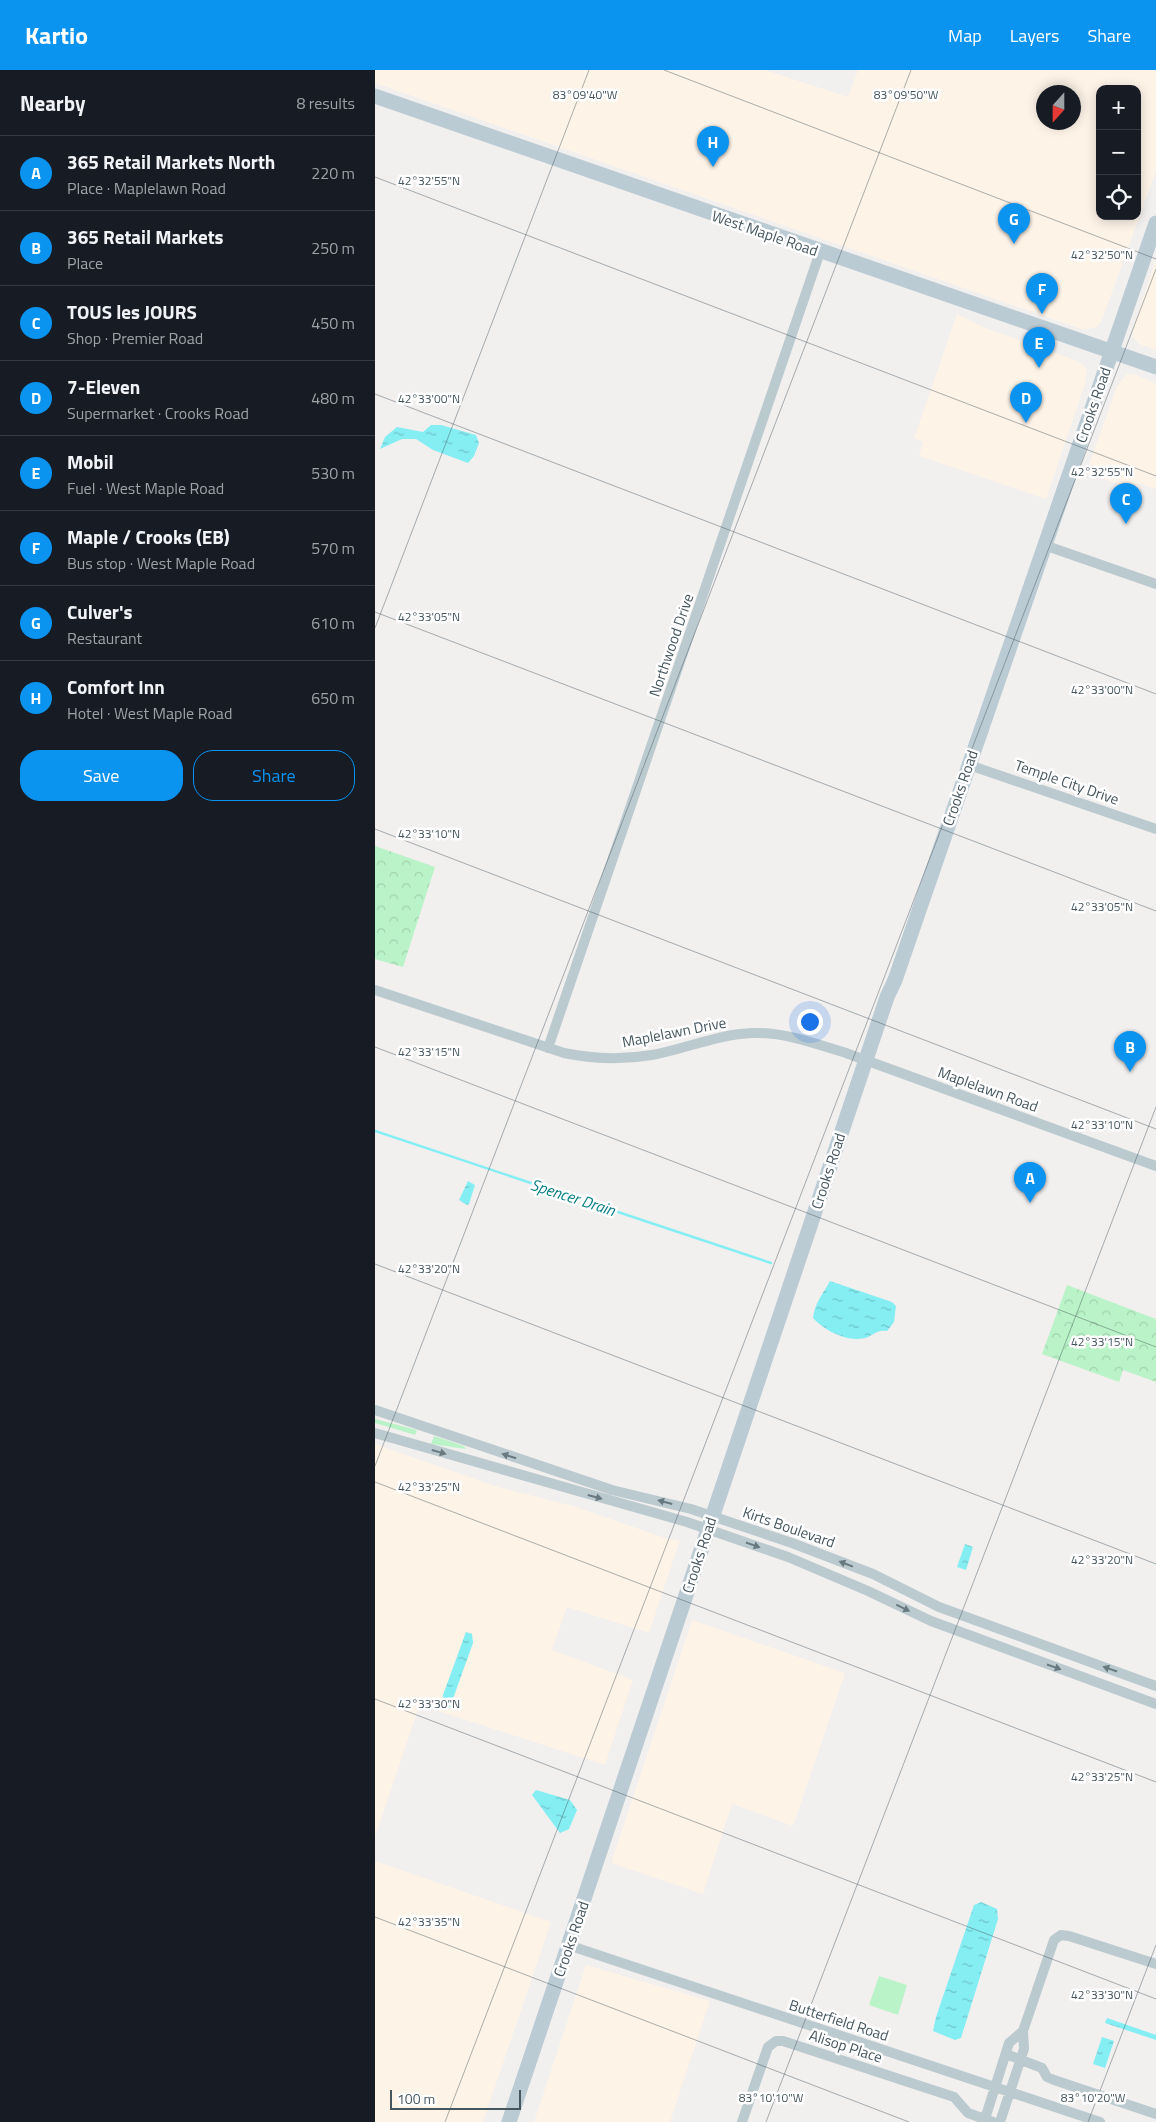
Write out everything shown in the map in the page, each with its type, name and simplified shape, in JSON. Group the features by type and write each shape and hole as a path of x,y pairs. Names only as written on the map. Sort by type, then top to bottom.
{"main road":[{"name":"West Maple Road","path":"375,96 1111,353 1156,367"},
{"name":"Crooks Road","path":"509,2122 865,1061 1156,223"}],"street":[{"name":"Northwood Drive","path":"548,1048 820,252"},
{"path":"1044,545 1156,584"},
{"name":"Temple City Drive","path":"969,764 1156,829"},
{"name":"Maplelawn Drive","path":"375,990 548,1048 591,1058 621,1059 652,1055 723,1038 759,1033 797,1038 865,1061"},
{"name":"Maplelawn Road","path":"865,1061 1156,1166"},
{"name":"Kirts Boulevard","path":"375,1410 709,1522 873,1574 939,1607 1156,1686"},
{"path":"415,1445 425,1436 425,1427"},
{"name":"Kirts Boulevard","path":"375,1433 709,1522 814,1566 931,1621 1156,1704"},
{"path":"1000,2122 1024,2050 1023,2031 1053,1940 1061,1935 1069,1936 1156,1964"},
{"name":"Butterfield Road","path":"568,1946 1100,2122"},
{"name":"Alisop Place","path":"743,2122 768,2047 776,2041 783,2041 954,2097 969,2113 987,2121 995,2087 1009,2043 1023,2031"},
{"path":"1006,2054 1042,2068 1047,2077 1054,2080 1156,2114"}],"shaded area":[{"path":"375,70 765,70 848,97 858,70 1156,70 1156,171 1141,212 1141,85 1096,85 1096,220 1138,220 1102,320 1097,327 1084,330 375,83"},
{"path":"1156,259 1156,350 1139,344 1133,337 1132,332"},
{"path":"957,314 983,327 1078,361 1087,369 1085,384 1046,499 919,456 923,442 914,438"},
{"path":"1127,374 1137,375 1156,384 1156,489 1138,483 1136,490 1086,473 1117,386"},
{"path":"375,1444 498,1487 573,1506 668,1539 680,1540 649,1633 567,1607 552,1650 633,1680 605,1765 432,1709 419,1707 375,1837"},
{"path":"692,1620 845,1673 793,1826 732,1804 703,1894 611,1863"},
{"path":"375,1861 551,1922 483,2122 375,2122"},
{"path":"586,1965 710,2001 670,2122 534,2122"}],"green space":[{"path":"375,846 435,867 403,967 375,959"},
{"path":"1067,1285 1156,1319 1156,1382 1123,1370 1119,1382 1042,1354"},
{"path":"375,1419 417,1430 415,1435 375,1423"},
{"path":"434,1436 464,1446 466,1449 431,1444"},
{"path":"879,1976 907,1985 898,2015 869,2005"}],"water":[{"path":"431,425 441,425 476,435 479,443 474,456 468,463 433,450 416,439 402,439 380,449 385,437 397,427 423,432"},
{"path":"468,1181 475,1185 467,1205 459,1200"},
{"path":"830,1281 892,1302 896,1306 894,1322 887,1331 879,1331 861,1339 853,1339 831,1332 813,1318 817,1303"},
{"path":"965,1544 973,1547 966,1570 957,1567"},
{"path":"466,1632 472,1634 473,1643 450,1707 446,1709 442,1706 443,1695"},
{"path":"536,1790 570,1800 577,1810 569,1829 560,1833 532,1795"},
{"path":"981,1902 997,1909 998,1919 961,2038 955,2040 933,2031 974,1905"},
{"path":"1107,2018 1156,2035 1156,2040 1105,2023"},
{"path":"1102,2037 1114,2041 1105,2068 1093,2064"}],"waterway":[{"name":"Spencer Drain","path":"375,1131 771,1263"}],"place":[{"name":"Comfort Inn","path":"713,167"},
{"name":"Culver's","path":"1014,244"},
{"name":"Maple / Crooks (EB)","path":"1042,314"},
{"name":"Mobil","path":"1039,368"},
{"name":"7-Eleven","path":"1026,423"},
{"name":"TOUS les JOURS","path":"1126,524"},
{"name":"365 Retail Markets","path":"1130,1072"},
{"name":"365 Retail Markets North","path":"1030,1203"}]}
